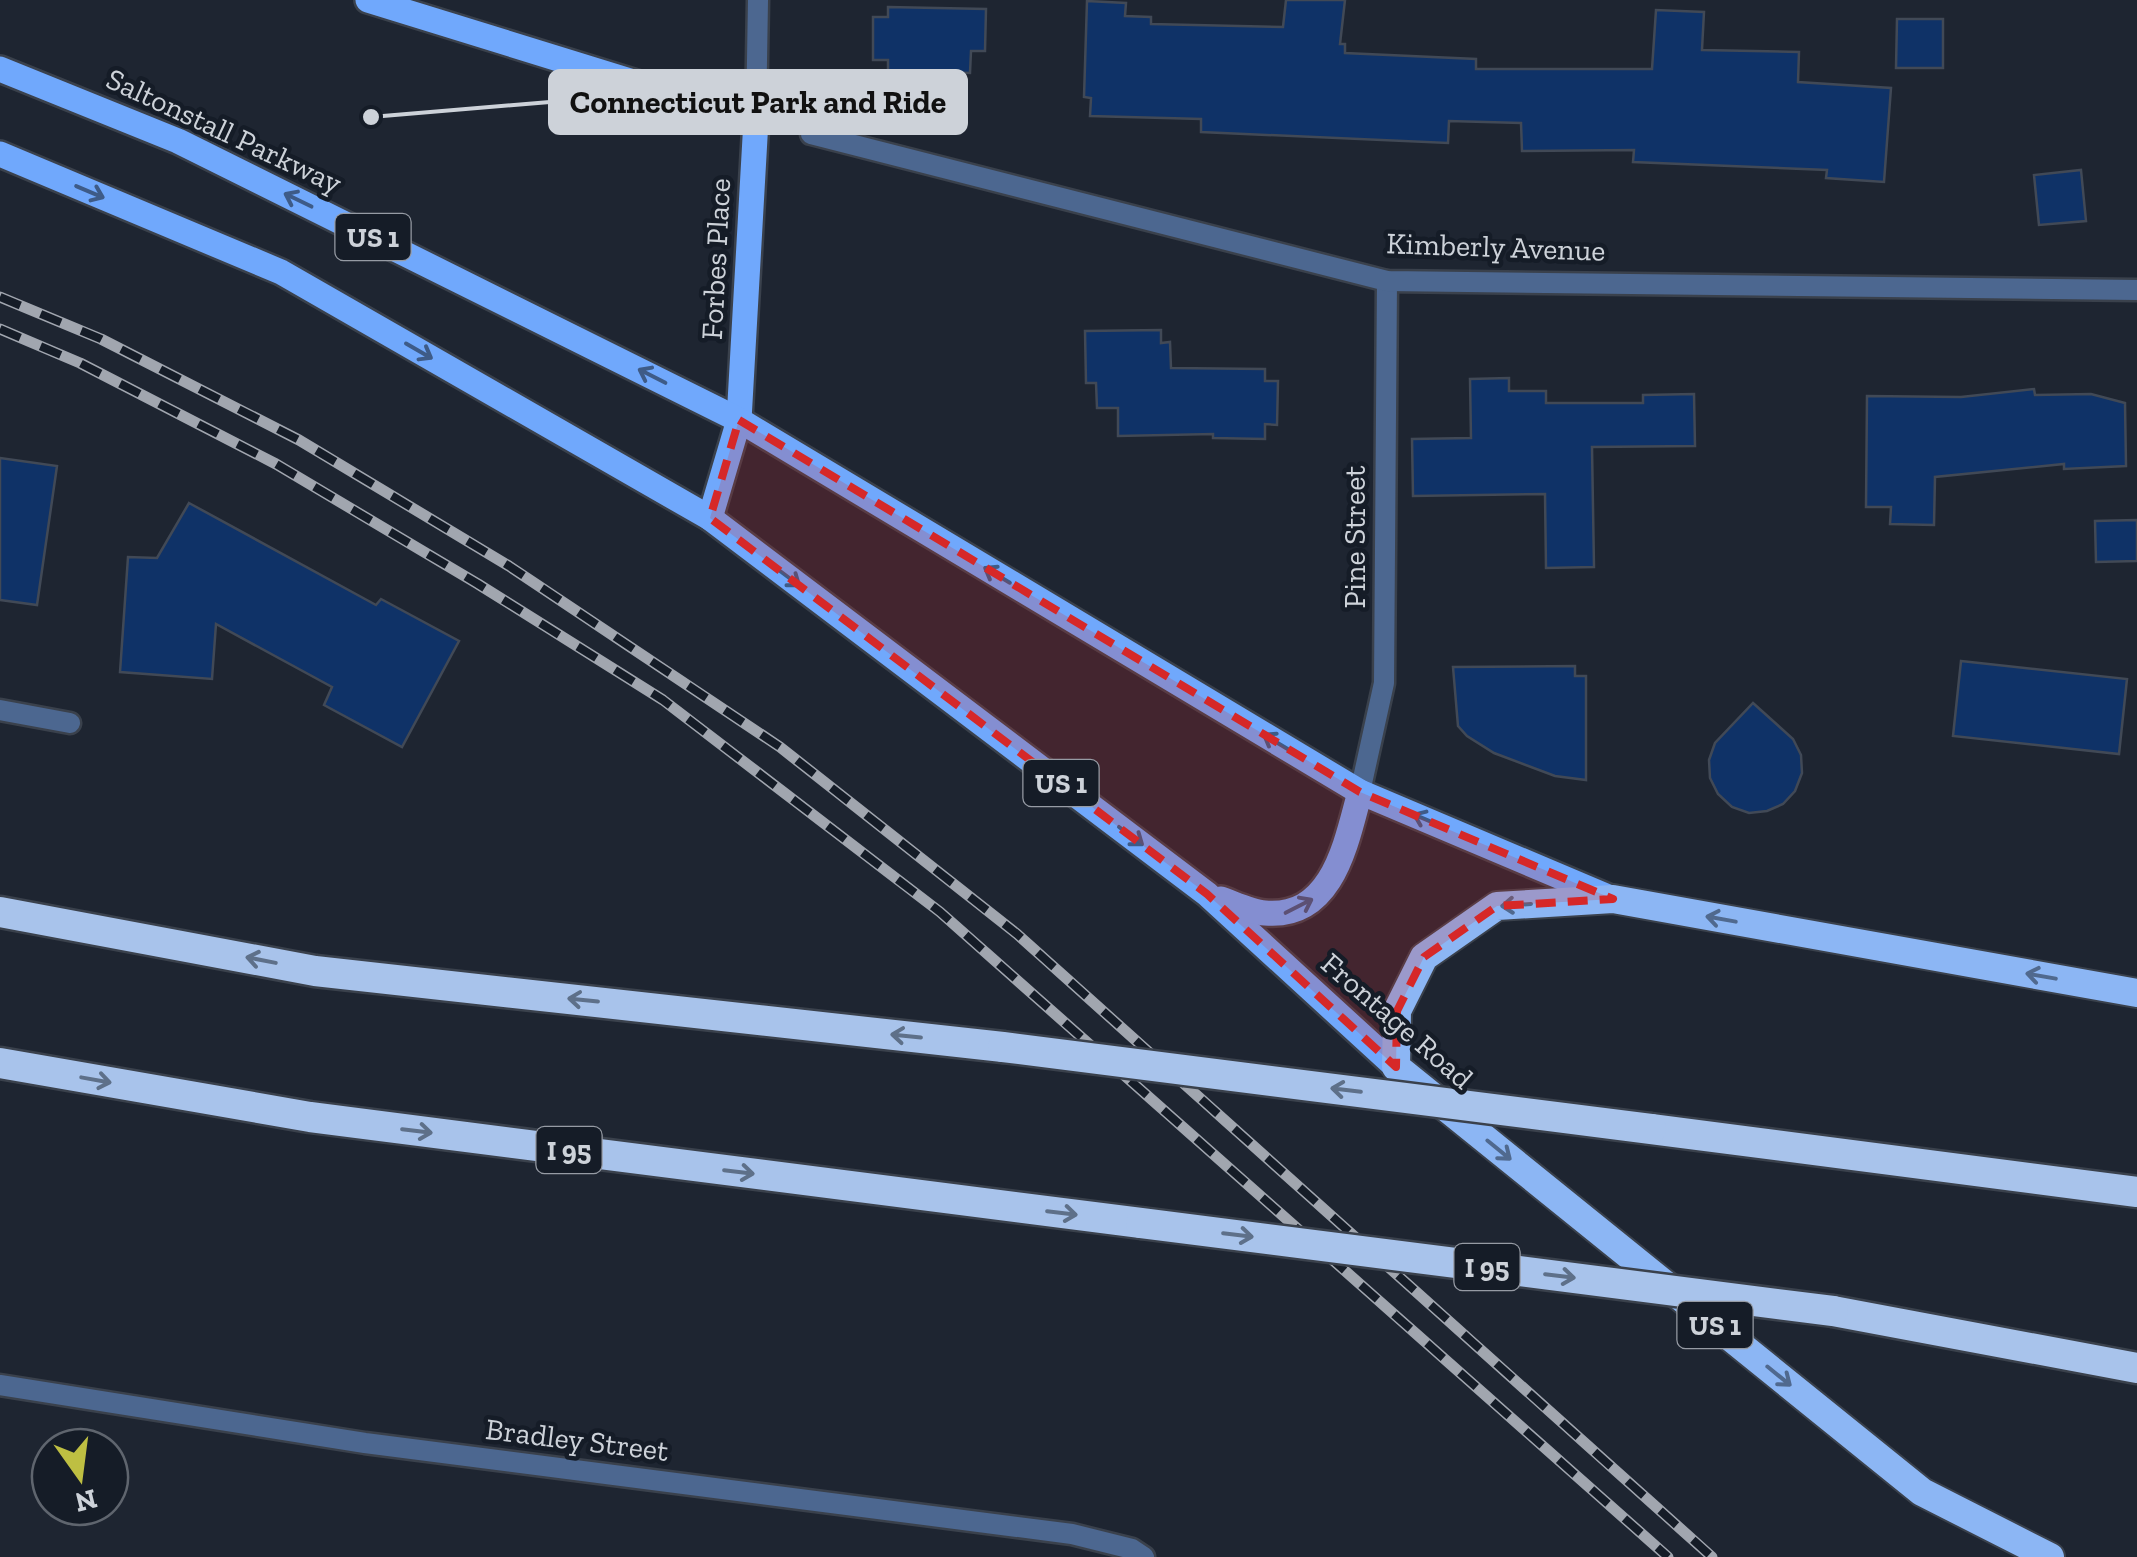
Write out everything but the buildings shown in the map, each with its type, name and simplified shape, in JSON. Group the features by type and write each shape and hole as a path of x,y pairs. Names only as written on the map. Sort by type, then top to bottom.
{"highway":[{"name":"US 1","path":"1613,900 2137,993"},
{"path":"1396,1067 1397,1011 1424,956 1497,906 1613,900"},
{"path":"0,912 315,971 1003,1047 2137,1192"},
{"name":"I 95","path":"0,1063 310,1118 2137,1350"},
{"name":"Frontage Road","path":"1396,1067 1922,1492 2050,1557"},
{"path":"1651,1129 2137,1173"},
{"path":"1833,1311 2137,1368"}],"main road":[{"path":"368,0 756,120"},
{"name":"Saltonstall Parkway","path":"0,69 178,140 739,420"},
{"name":"Forbes Place","path":"710,518 739,420 756,120"},
{"name":"US 1","path":"0,154 281,272 710,518"},
{"name":"US 1","path":"739,420 1360,792 1613,900"},
{"name":"Frontage Road","path":"710,518 1207,894 1396,1067"},
{"path":"1207,894 1260,913 1284,914 1308,905 1333,878 1360,792"}],"street":[{"name":"Forbes Place","path":"756,120 758,0"},
{"name":"Kimberly Avenue","path":"811,134 1387,280 2137,290"},
{"name":"Pine Street","path":"1360,792 1384,683 1387,280"},
{"path":"0,710 70,723"},
{"name":"Bradley Street","path":"0,1385 364,1443 1072,1534 1132,1549 1144,1557"}],"highlighted area":[{"path":"739,420 1360,792 1613,899 1497,906 1424,957 1397,1011 1396,1067 1207,894 710,518"}],"railway":[{"path":"0,297 101,339 299,440 509,566 780,747 1017,934 1712,1557"},
{"path":"0,329 80,363 276,464 663,700 940,912 1668,1557"}],"place":[{"name":"Connecticut Park and Ride","path":"371,117"}]}
